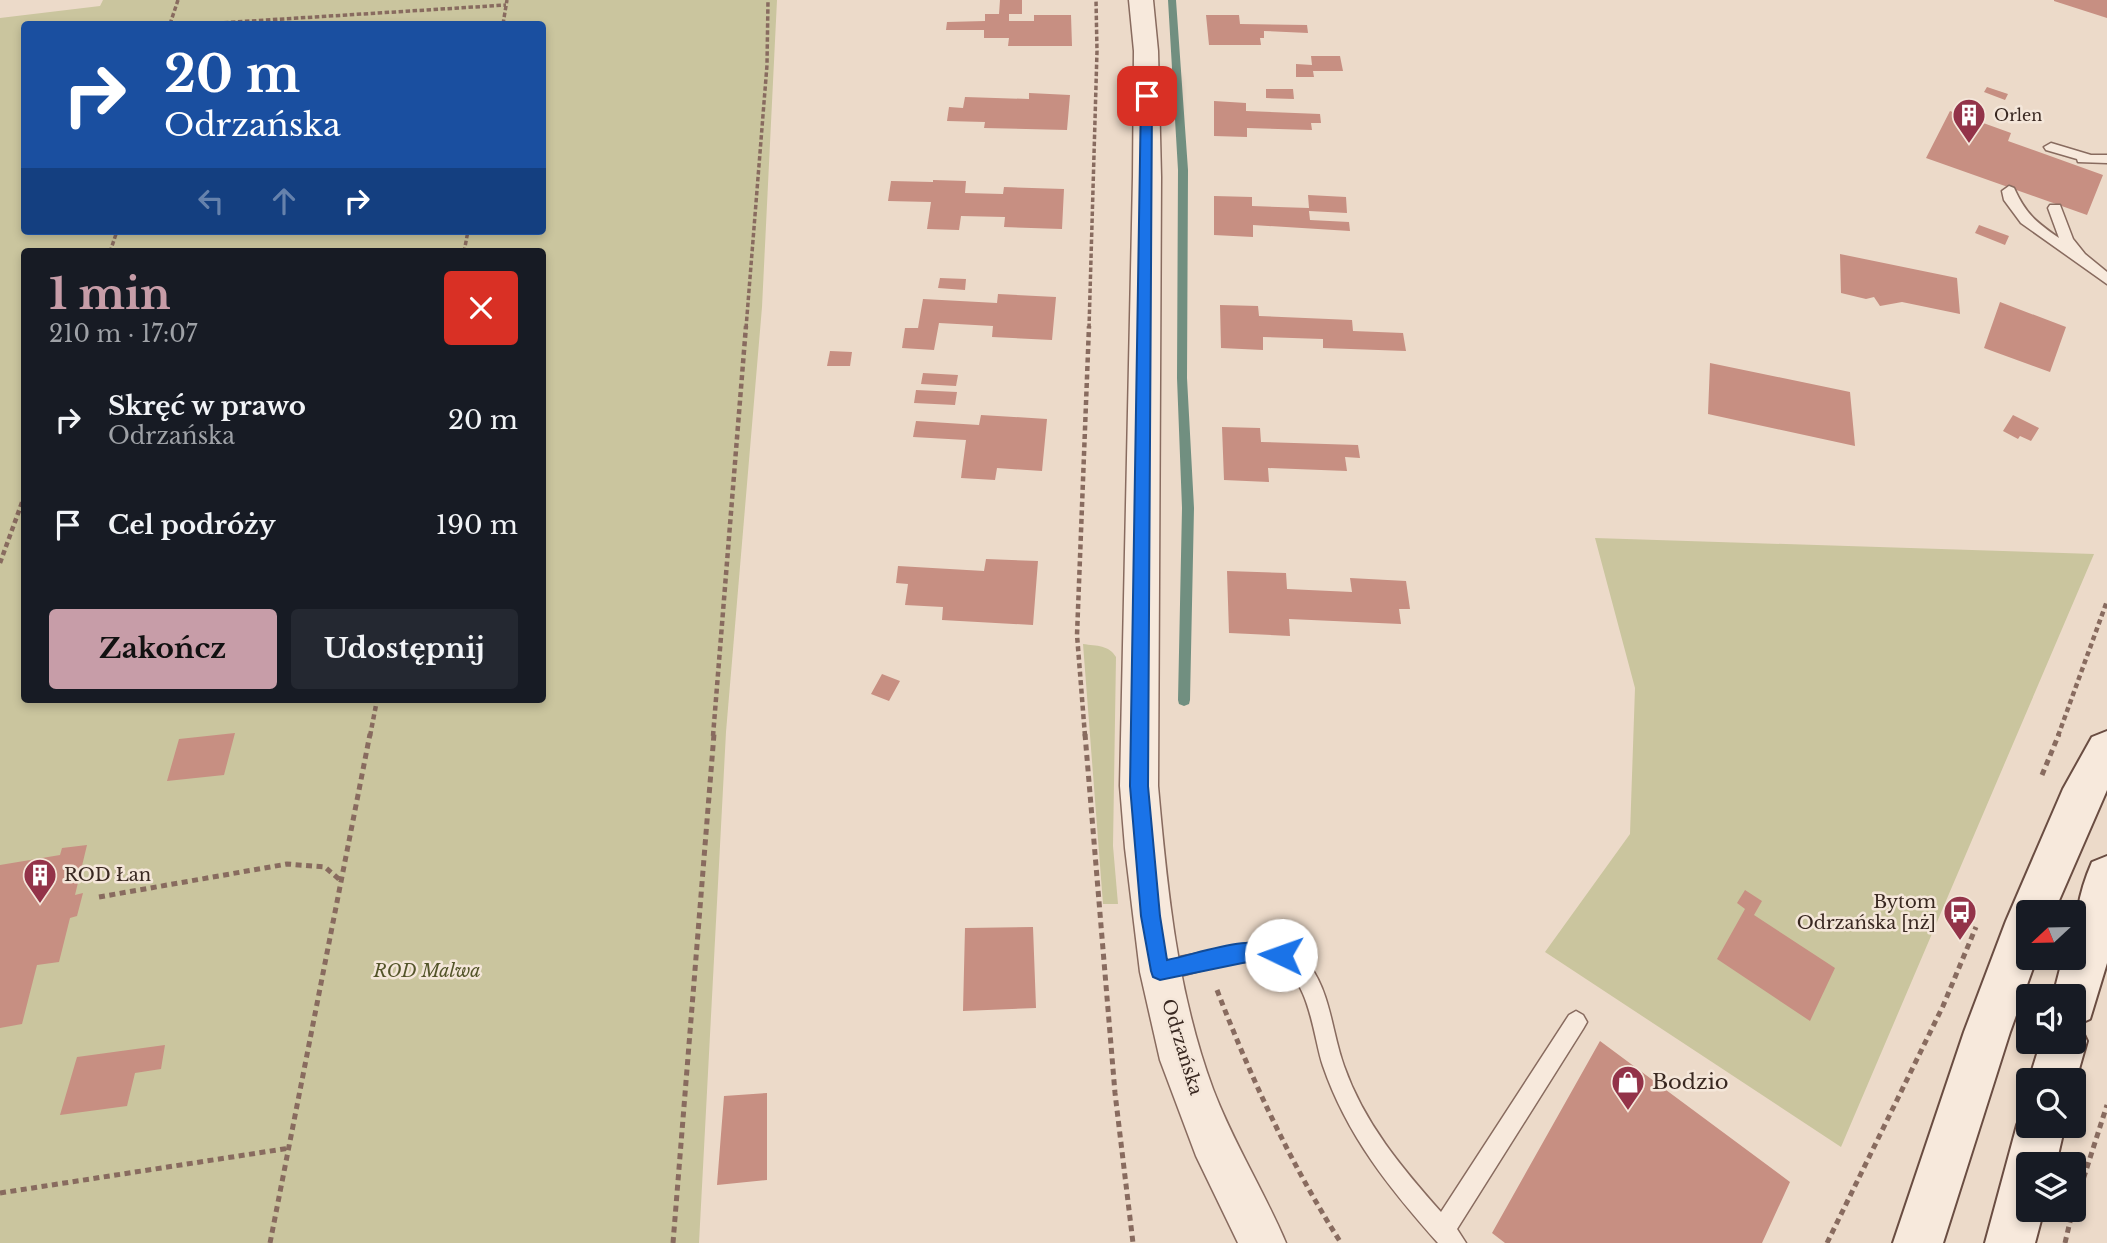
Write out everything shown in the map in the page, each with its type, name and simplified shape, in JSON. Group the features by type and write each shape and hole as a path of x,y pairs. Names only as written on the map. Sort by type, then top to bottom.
{"main road":[{"path":"2037,900 2078,803 2107,750"},
{"path":"2079,984 2107,877"},
{"path":"1918,1243 1987,1032 2016,953"},
{"path":"2010,1243 2016,1220"}],"street":[{"name":"Odrzańska","path":"1141,0 1146,51 1147,189 1139,786 1146,885 1160,971 1175,1036 1207,1126 1263,1243"}],"lane":[{"path":"2051,147 2084,158 2107,159"},
{"path":"2009,191 2008,197 2017,211 2037,229 2107,279"},
{"path":"2055,208 2060,231 2081,260"},
{"path":"1160,971 1257,950 1281,955 1301,970 1322,1017 1330,1056 1356,1120 1377,1156 1449,1237 1576,1022"}],"path":[{"path":"171,21 178,0"},
{"path":"673,1243 767,65 768,0"},
{"path":"1096,0 1090,292 1077,635 1115,1093 1133,1243"},
{"path":"244,21 507,2 504,21"},
{"path":"0,563 21,505"},
{"path":"2039,782 2065,720 2107,601"},
{"path":"270,1243 376,703"},
{"path":"99,897 287,864 326,867 341,882"},
{"path":"1827,1243 1943,1006 1980,919"},
{"path":"1206,961 1241,1054 1300,1175 1341,1243"},
{"path":"2086,1171 2107,1105"},
{"path":"0,1193 290,1149"},
{"path":"2065,1243 2070,1222"}],"green space":[{"name":"ROD Malwa","path":"103,0 777,0 762,307 726,732 699,1243 0,1243 0,18 100,6"},
{"path":"1595,538 2094,554 1841,1147 1545,952 1630,834 1635,688"},
{"path":"1083,644 1106,648 1116,657 1113,846 1118,904 1103,904"}],"building":[{"path":"1000,0 1022,0 1022,14 1009,14 1009,21 1034,21 1034,15 1071,15 1072,46 1008,46 1009,38 984,38 984,30 946,30 947,22 985,21 985,14 999,14"},
{"path":"2107,0 2107,18 2054,1"},
{"path":"1206,15 1239,15 1240,24 1307,25 1308,33 1264,31 1264,38 1260,38 1261,45 1209,45"},
{"path":"1311,56 1340,56 1343,71 1313,71 1314,77 1296,77 1296,64 1312,65"},
{"path":"1987,87 2008,94 2005,100 1984,92"},
{"path":"1266,89 1293,89 1294,99 1266,98"},
{"path":"1029,93 1070,95 1067,130 984,128 985,122 947,121 949,107 963,108 965,97 1029,99"},
{"path":"1214,101 1246,103 1246,111 1320,114 1321,123 1311,123 1312,130 1247,128 1247,137 1214,136"},
{"path":"1950,111 2011,133 2008,141 2103,175 2087,215 1926,158"},
{"path":"891,181 966,181 965,193 1003,194 1004,187 1064,189 1062,229 1004,227 1005,217 961,216 959,230 927,229 931,202 888,201"},
{"path":"1308,195 1346,197 1347,213 1309,211 1310,220 1349,222 1350,231 1253,225 1253,237 1214,235 1214,196 1252,197 1252,206 1309,208"},
{"path":"1979,225 2009,236 2005,245 1975,233"},
{"path":"1840,254 1957,278 1960,314 1902,302 1880,306 1874,297 1866,299 1841,293"},
{"path":"940,278 966,279 965,290 938,288"},
{"path":"998,294 1056,297 1052,340 992,337 993,326 939,323 934,350 902,348 905,328 918,328 923,299 997,303"},
{"path":"2000,302 2066,327 2050,372 1984,348"},
{"path":"1220,305 1258,306 1259,316 1352,320 1353,331 1403,333 1406,351 1323,348 1323,339 1263,337 1263,350 1221,348"},
{"path":"830,351 852,352 850,366 827,366"},
{"path":"1710,363 1850,392 1855,446 1708,414"},
{"path":"923,373 958,375 956,386 921,384"},
{"path":"916,390 957,392 955,405 914,403"},
{"path":"981,415 1047,419 1042,471 997,468 995,480 961,478 966,440 913,437 916,421 979,425"},
{"path":"2013,415 2039,428 2031,441 2020,436 2018,439 2003,431"},
{"path":"1222,427 1260,428 1261,442 1358,445 1360,458 1345,457 1347,471 1268,468 1269,482 1224,480"},
{"path":"986,559 1038,561 1033,625 942,620 943,607 905,605 908,584 896,583 898,566 984,571"},
{"path":"1227,571 1286,573 1287,589 1352,592 1350,578 1406,581 1410,609 1399,609 1401,624 1289,619 1290,636 1229,633"},
{"path":"882,674 900,681 889,701 871,694"},
{"path":"235,733 224,775 167,781 179,739"},
{"name":"ROD Łan","path":"87,845 75,895 83,893 77,916 70,918 59,962 37,965 22,1024 0,1028 0,865 60,855 62,848"},
{"path":"1745,890 1762,901 1754,915 1835,968 1810,1021 1717,959 1745,909 1737,903"},
{"path":"1033,927 1036,1008 963,1011 965,928"},
{"name":"Bodzio","path":"1600,1041 1790,1182 1762,1243 1505,1243 1492,1233"},
{"path":"165,1045 161,1069 135,1073 127,1106 60,1115 77,1057"},
{"path":"767,1093 767,1180 717,1185 724,1096"}],"waterway":[{"path":"1172,0 1183,170 1182,378 1188,508 1184,700"}],"place":[{"name":"Orlen","path":"1969,145"},
{"name":"ROD Łan","path":"40,905"},
{"name":"Bytom Odrzańska [nż]","path":"1960,942"},
{"name":"Bodzio","path":"1628,1112"}],"route":[{"path":"1147,96 1139,786 1146,885 1160,971 1257,950 1281,955"}]}
